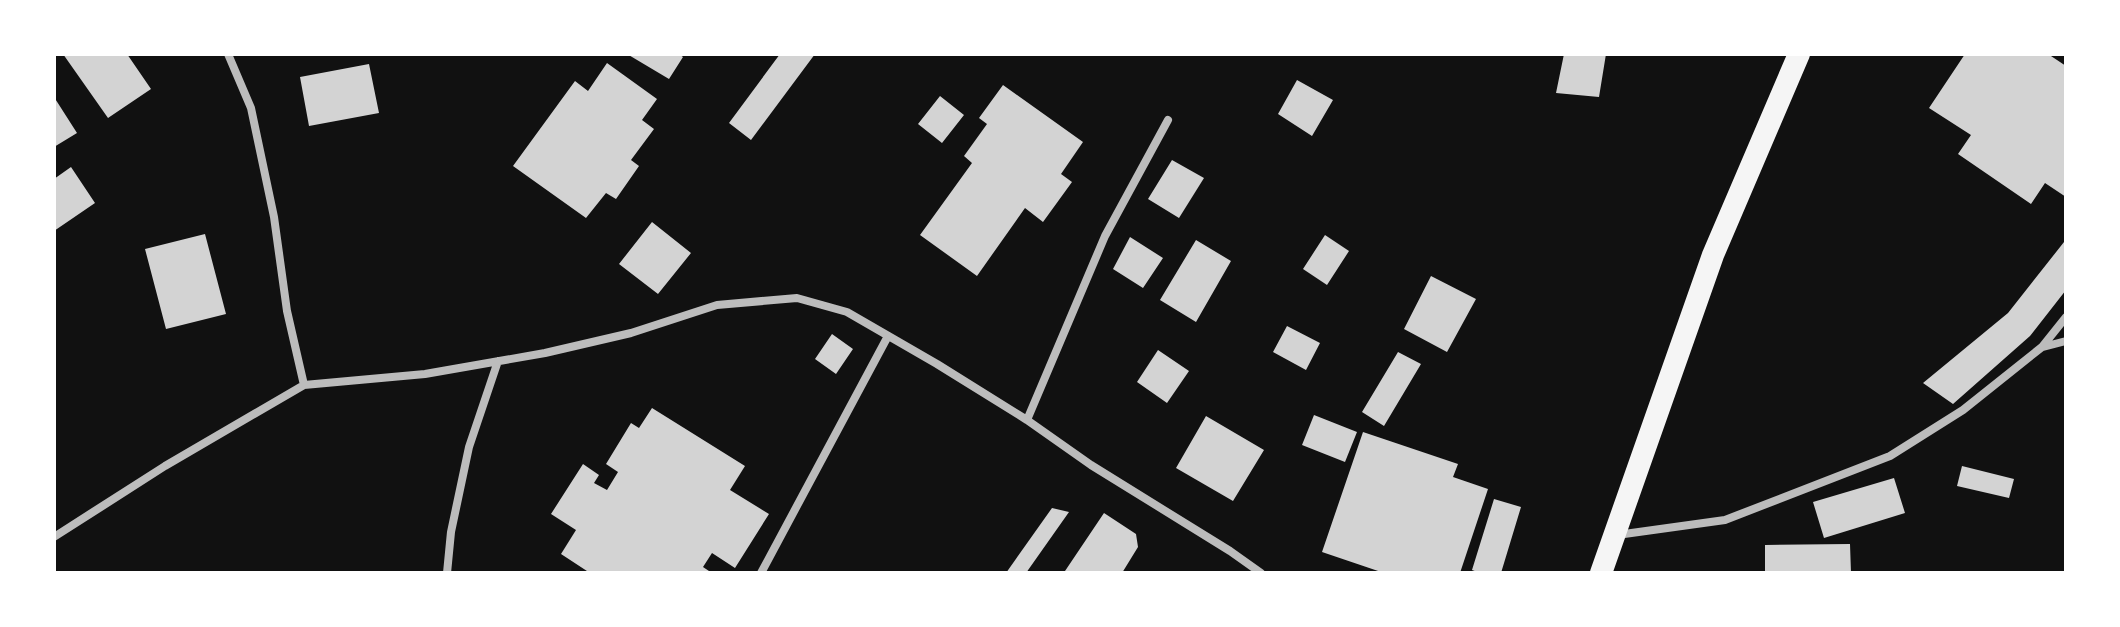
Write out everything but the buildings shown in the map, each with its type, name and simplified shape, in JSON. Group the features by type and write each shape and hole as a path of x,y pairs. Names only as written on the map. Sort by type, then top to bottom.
{"highway":[{"path":"1601,573 1713,255 1799,54"}],"street":[{"path":"228,54 251,108 274,217 287,311 304,385"},
{"path":"1027,420 1105,236 1168,120"},
{"path":"54,537 165,466 304,385 425,374 545,353 631,333 717,305 797,298 847,312 888,336 1027,420 1091,465 1170,512 1261,573"},
{"path":"1613,536 1725,520 1890,456 1963,410 2042,347 2066,317"},
{"path":"761,573 888,336"},
{"path":"2042,347 2066,341"},
{"path":"447,573 451,532 469,447 498,361"}]}
